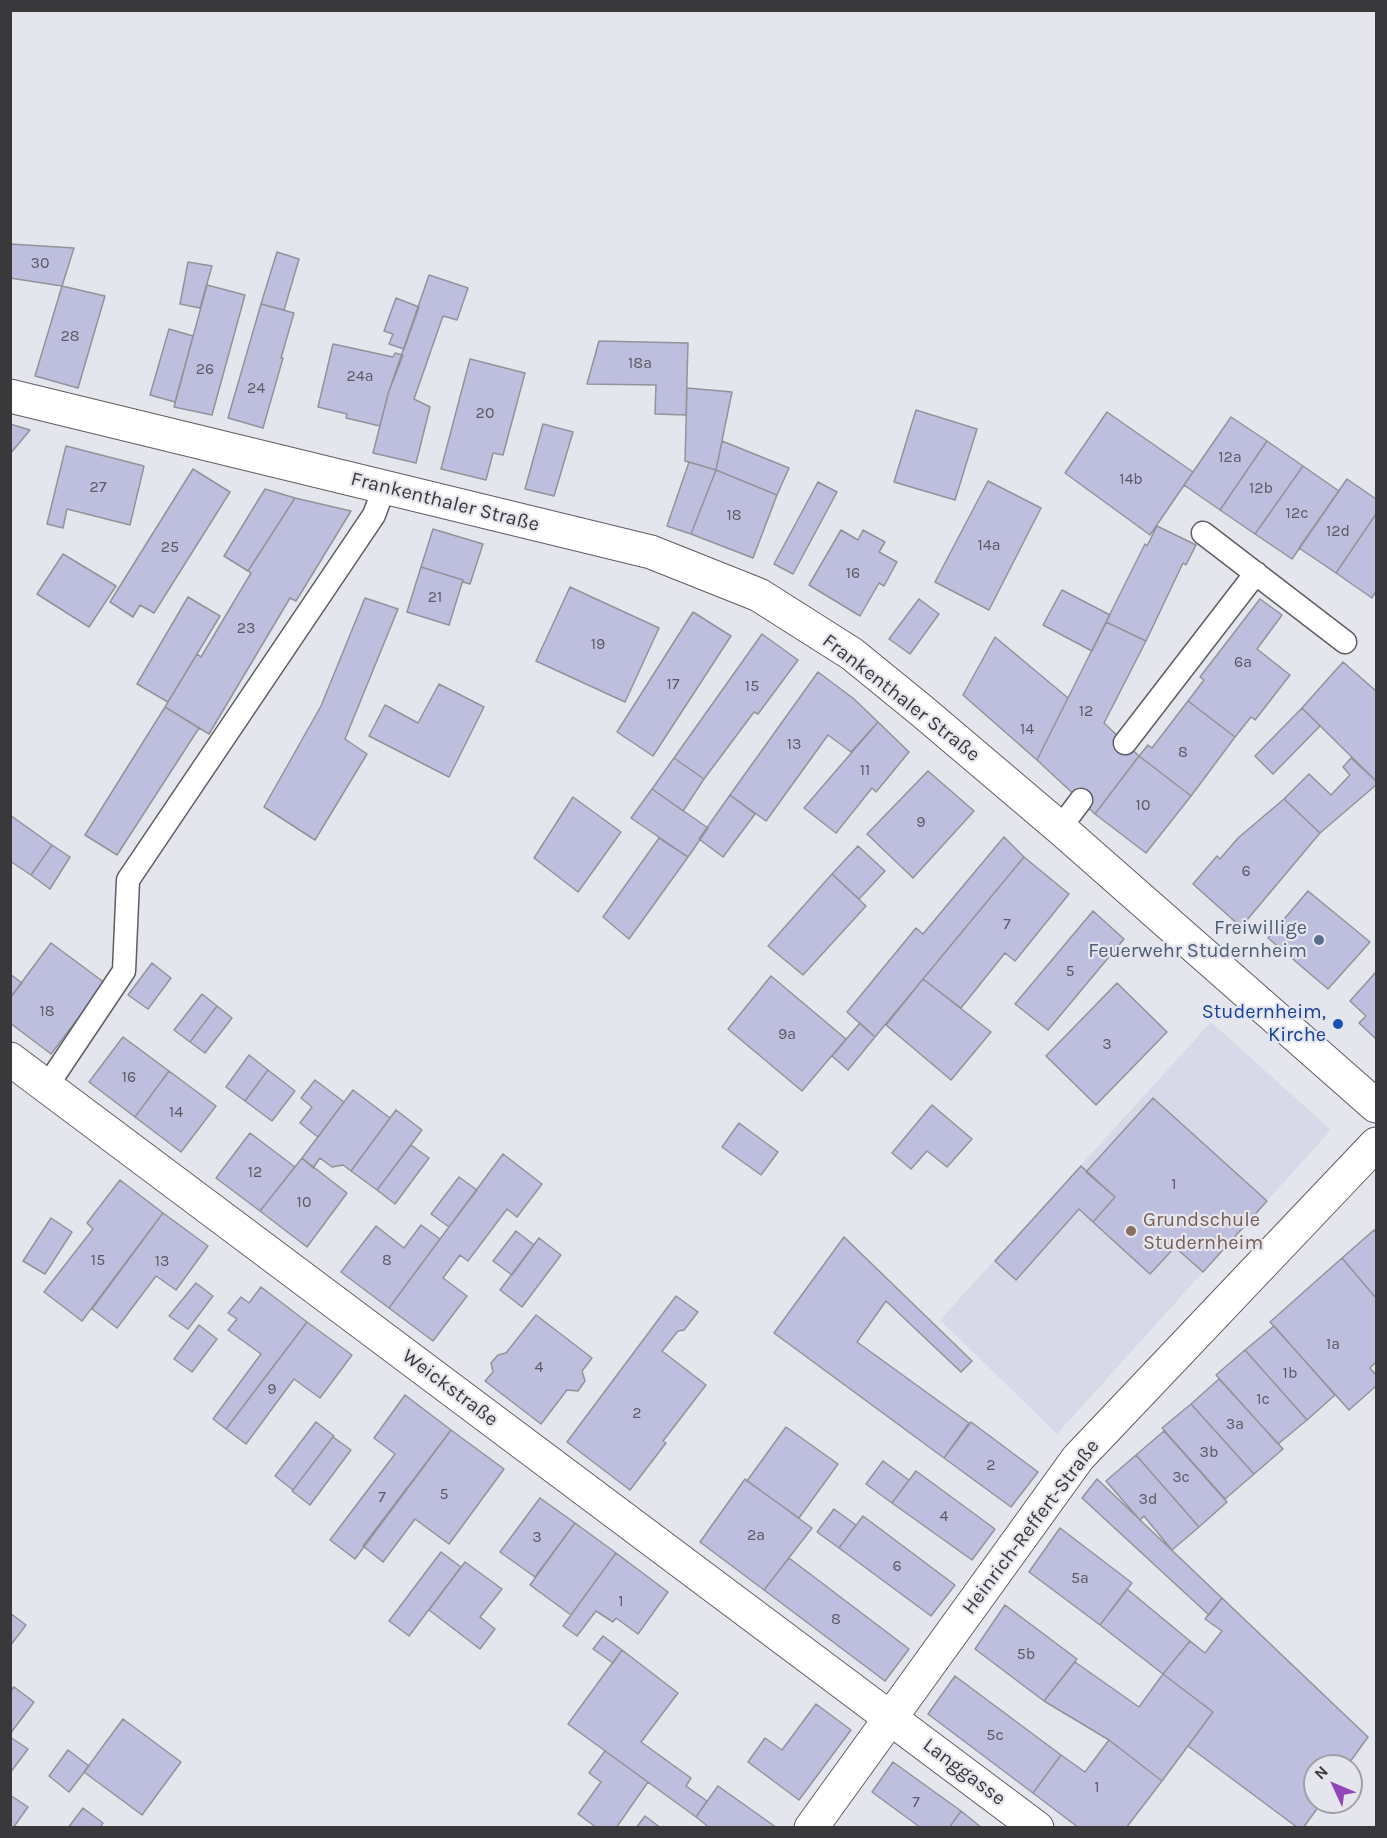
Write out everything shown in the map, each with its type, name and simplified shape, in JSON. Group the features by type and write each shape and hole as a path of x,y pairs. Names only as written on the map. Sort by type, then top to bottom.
{"street":[{"name":"Frankenthaler Straße","path":"10,396 651,552 759,595 852,654 1060,828 1377,1106"},
{"name":"Weickstraße","path":"10,1059 891,1718"},
{"name":"Heinrich-Reffert-Straße","path":"811,1827 1078,1458 1377,1144"},
{"name":"Langgasse","path":"891,1718 1037,1827"}],"lane":[{"path":"47,1086 124,971 128,880 374,515 384,488"},
{"path":"1203,533 1345,642"},
{"path":"1125,743 1256,573"},
{"path":"1060,828 1081,800"}],"shaded area":[{"name":"Grundschule Studernheim","path":"1211,1022 1331,1130 1057,1434 940,1320"}],"building":[{"path":"10,244 74,248 62,286 10,278"},
{"path":"277,252 299,259 284,310 261,304"},
{"path":"188,262 212,266 200,308 180,304"},
{"path":"429,275 468,288 457,320 443,316 414,399 430,407 416,463 373,453 388,394"},
{"path":"207,285 245,295 212,415 174,407"},
{"path":"62,286 105,296 78,388 35,376"},
{"path":"396,298 419,307 404,349 389,344 393,334 384,331"},
{"path":"261,304 294,313 263,428 228,418"},
{"path":"169,329 193,336 175,402 150,395"},
{"path":"599,341 688,343 686,415 655,414 656,385 587,384"},
{"path":"333,344 393,357 395,353 403,355 388,394 380,426 346,418 347,414 318,407"},
{"path":"470,359 525,373 503,455 493,453 486,480 441,469"},
{"path":"687,388 732,392 716,470 685,461"},
{"path":"916,410 977,429 955,500 894,482"},
{"path":"1107,412 1193,472 1150,535 1065,473"},
{"path":"1231,417 1267,441 1220,510 1184,485"},
{"path":"10,424 30,430 10,454"},
{"path":"543,424 573,432 554,496 525,489"},
{"path":"722,441 789,468 777,495 716,470"},
{"path":"1267,441 1303,466 1255,534 1220,510"},
{"path":"66,446 144,466 130,525 67,509 63,528 47,524"},
{"path":"689,462 716,470 691,534 667,526"},
{"path":"1303,466 1339,491 1292,559 1255,534"},
{"path":"193,469 230,492 154,613 140,605 133,617 110,602"},
{"path":"716,470 777,495 753,558 691,534"},
{"path":"1347,479 1376,499 1376,514 1336,573 1299,548"},
{"path":"988,481 1041,508 989,610 935,582"},
{"path":"818,482 837,492 793,574 774,564"},
{"path":"265,489 295,498 248,571 224,556"},
{"path":"295,498 351,511 296,601 290,598 209,734 165,707 197,654 201,657 251,573 248,571"},
{"path":"1376,514 1376,591 1372,598 1336,573"},
{"path":"1157,526 1196,545 1186,565 1183,563 1146,641 1106,622 1145,544 1147,546"},
{"path":"433,529 483,544 470,584 421,567"},
{"path":"841,530 858,540 863,530 885,542 879,552 897,562 884,586 879,583 860,616 809,585"},
{"path":"63,554 116,586 89,627 37,594"},
{"path":"421,567 463,580 449,625 407,612"},
{"path":"570,587 659,628 625,702 536,661"},
{"path":"1062,590 1110,615 1092,651 1043,625"},
{"path":"188,597 220,616 168,702 137,684"},
{"path":"365,598 398,609 345,739 367,754 315,840 264,807 321,706"},
{"path":"919,599 939,614 910,654 889,639"},
{"path":"1260,599 1282,615 1257,649 1290,675 1255,720 1251,717 1235,737 1188,701 1204,680 1200,677"},
{"path":"693,612 731,636 653,756 617,732"},
{"path":"1106,622 1146,641 1104,723 1139,756 1095,814 1037,760"},
{"path":"762,634 798,660 758,714 754,712 704,779 674,758"},
{"path":"995,637 1068,698 1037,760 963,695"},
{"path":"1343,662 1376,691 1376,781 1302,708"},
{"path":"818,672 854,699 878,722 851,752 828,735 766,821 730,795"},
{"path":"439,684 484,707 449,777 369,736 385,705 418,723"},
{"path":"1188,701 1235,737 1191,796 1139,756 1148,745 1152,748"},
{"path":"165,707 199,728 117,855 85,835"},
{"path":"1302,708 1320,726 1273,774 1255,756"},
{"path":"878,722 909,752 876,792 872,788 836,833 804,808"},
{"path":"1139,756 1191,796 1146,853 1095,814"},
{"path":"674,758 704,779 683,811 652,789"},
{"path":"1351,758 1376,781 1376,785 1320,833 1284,799 1309,774 1331,795 1350,775 1343,767"},
{"path":"928,771 974,811 913,878 867,834"},
{"path":"652,789 708,828 688,857 631,818"},
{"path":"730,795 755,814 723,857 699,839"},
{"path":"573,797 621,832 578,892 534,858"},
{"path":"1284,799 1320,833 1241,927 1193,884 1217,856 1220,859 1238,838"},
{"path":"10,815 52,845 31,875 10,861"},
{"path":"1004,837 1024,857 875,1037 847,1012 916,928 923,934"},
{"path":"659,838 688,857 629,939 603,917"},
{"path":"52,845 70,857 50,889 31,875"},
{"path":"858,846 885,871 859,899 832,874"},
{"path":"1024,857 1069,894 1015,961 1005,953 961,1008 923,979"},
{"path":"832,874 866,906 803,975 768,946"},
{"name":"Freiwillige Feuerwehr Studernheim","path":"1308,891 1370,942 1328,989 1268,938"},
{"path":"1093,911 1124,939 1048,1030 1015,1004"},
{"path":"51,943 105,983 51,1054 10,1023 10,998"},
{"path":"152,963 171,978 148,1009 128,995"},
{"path":"1376,972 1376,1039 1359,1023 1366,1016 1350,1001"},
{"path":"10,974 22,983 10,998"},
{"path":"771,976 846,1039 802,1091 728,1029"},
{"path":"923,979 991,1032 951,1080 886,1025"},
{"path":"1117,983 1167,1032 1096,1105 1046,1056"},
{"path":"202,994 217,1006 190,1042 174,1030"},
{"path":"217,1006 232,1018 205,1053 190,1042"},
{"path":"860,1023 875,1037 848,1070 832,1056"},
{"path":"123,1037 169,1071 135,1117 89,1082"},
{"path":"249,1055 268,1070 245,1101 226,1087"},
{"path":"268,1070 295,1091 272,1121 245,1101"},
{"path":"169,1071 216,1106 181,1152 135,1117"},
{"path":"315,1080 344,1102 318,1137 300,1123 312,1107 301,1098"},
{"path":"353,1090 390,1118 351,1171 343,1165 332,1167 320,1158 313,1168 302,1158"},
{"name":"Grundschule Studernheim","path":"1153,1098 1267,1201 1203,1272 1175,1247 1150,1274 1093,1222 1115,1197 1086,1172"},
{"path":"932,1105 972,1139 947,1167 927,1151 911,1169 892,1153"},
{"path":"396,1110 422,1130 377,1190 351,1171"},
{"path":"739,1123 778,1152 761,1175 722,1147"},
{"path":"250,1133 295,1167 260,1211 216,1178"},
{"path":"411,1145 429,1158 395,1204 377,1190"},
{"path":"503,1154 542,1184 517,1217 507,1209 468,1261 460,1255 443,1278 467,1296 433,1341 389,1308"},
{"path":"302,1158 347,1193 307,1247 260,1211"},
{"path":"1081,1166 1115,1197 1093,1222 1079,1209 1016,1280 995,1261"},
{"path":"459,1177 477,1190 449,1227 431,1214"},
{"path":"120,1180 163,1213 82,1321 44,1292 93,1229 87,1223"},
{"path":"163,1213 208,1246 176,1290 156,1276 117,1328 92,1309"},
{"path":"51,1218 72,1232 45,1274 23,1261"},
{"path":"421,1225 440,1239 389,1308 341,1272 376,1226 404,1248"},
{"path":"1374,1230 1376,1233 1376,1298 1342,1258"},
{"path":"516,1231 534,1245 512,1275 493,1261"},
{"path":"844,1237 972,1361 961,1372 886,1301 857,1342 969,1423 944,1458 774,1333"},
{"path":"539,1238 561,1255 522,1307 500,1290"},
{"path":"1342,1258 1376,1298 1376,1362 1370,1368 1376,1375 1376,1386 1349,1410 1270,1322"},
{"path":"196,1283 213,1296 188,1329 169,1316"},
{"path":"261,1287 307,1322 226,1429 213,1419 261,1354 228,1330 237,1319 228,1313 241,1297 249,1303"},
{"path":"676,1296 698,1312 684,1330 678,1331 662,1351 706,1385 663,1441 666,1443 630,1490 567,1442"},
{"path":"536,1315 592,1358 582,1371 585,1381 578,1391 567,1390 541,1424 485,1381 493,1372 491,1363 498,1355 506,1353"},
{"path":"307,1322 352,1355 320,1398 294,1379 246,1444 226,1429"},
{"path":"199,1325 217,1339 192,1372 174,1359"},
{"path":"1274,1326 1335,1395 1307,1420 1245,1350"},
{"path":"1245,1350 1307,1420 1278,1444 1216,1375"},
{"path":"1219,1379 1283,1449 1254,1474 1191,1404"},
{"path":"405,1395 451,1430 355,1559 330,1540 395,1454 374,1438"},
{"path":"1191,1404 1254,1474 1225,1499 1162,1428"},
{"path":"316,1422 334,1436 293,1490 275,1476"},
{"path":"971,1422 1038,1472 1011,1507 944,1458"},
{"path":"786,1427 838,1464 799,1518 747,1481"},
{"path":"451,1430 504,1469 449,1544 415,1519 383,1562 363,1546"},
{"path":"1164,1431 1227,1502 1199,1527 1136,1455"},
{"path":"333,1437 351,1450 310,1505 292,1491"},
{"path":"1136,1455 1199,1527 1172,1550 1144,1516 1140,1520 1106,1481"},
{"path":"883,1461 909,1480 892,1503 866,1484"},
{"path":"916,1471 995,1529 972,1560 892,1503"},
{"path":"745,1479 812,1528 764,1590 700,1542"},
{"path":"1097,1479 1222,1598 1209,1615 1082,1498"},
{"path":"540,1498 575,1523 535,1577 500,1552"},
{"path":"834,1509 856,1525 839,1548 817,1532"},
{"path":"863,1516 955,1585 931,1616 839,1548"},
{"path":"575,1523 616,1553 571,1615 530,1585"},
{"path":"1060,1528 1132,1583 1100,1625 1029,1572"},
{"path":"441,1552 461,1567 409,1636 389,1621"},
{"path":"616,1553 668,1592 638,1634 616,1618 613,1622 596,1611 577,1636 563,1626"},
{"path":"789,1558 909,1649 885,1681 764,1590"},
{"path":"465,1562 502,1589 480,1617 495,1629 480,1649 429,1610"},
{"path":"1127,1589 1190,1641 1163,1674 1100,1625"},
{"path":"1222,1598 1368,1737 1356,1754 1303,1754 1303,1814 1313,1814 1303,1828 1298,1828 1188,1746 1213,1712 1163,1674 1190,1641 1205,1653 1222,1631 1205,1619"},
{"path":"1005,1605 1077,1659 1044,1701 975,1649"},
{"path":"10,1613 26,1625 10,1646"},
{"path":"603,1636 622,1650 613,1663 593,1649"},
{"path":"622,1650 678,1693 641,1742 691,1778 686,1786 707,1801 696,1817 568,1724"},
{"path":"1075,1662 1139,1707 1163,1674 1213,1712 1162,1781 1109,1740 1044,1701"},
{"path":"955,1676 1061,1755 1033,1793 928,1714"},
{"path":"14,1687 34,1702 10,1734 10,1692"},
{"path":"816,1704 851,1730 799,1800 748,1762 765,1738 782,1750"},
{"path":"123,1719 181,1762 142,1815 84,1772"},
{"path":"10,1737 28,1749 10,1773"},
{"path":"1109,1740 1162,1781 1126,1828 1079,1828 1033,1793 1061,1755 1085,1772"},
{"path":"68,1750 89,1766 69,1792 49,1776"},
{"path":"605,1751 648,1782 616,1828 597,1828 578,1814 601,1782 589,1773"},
{"path":"893,1762 961,1811 949,1828 921,1828 872,1792"},
{"path":"718,1786 777,1828 710,1828 696,1817"},
{"path":"10,1795 28,1807 13,1828 10,1828"},
{"path":"83,1808 103,1823 100,1828 68,1828"},
{"path":"961,1811 982,1828 949,1828"},
{"path":"645,1816 661,1828 636,1828"}],"place":[{"name":"Freiwillige Feuerwehr Studernheim","path":"1319,940"},
{"name":"Studernheim, Kirche","path":"1338,1024"},
{"name":"Grundschule Studernheim","path":"1131,1231"}]}
